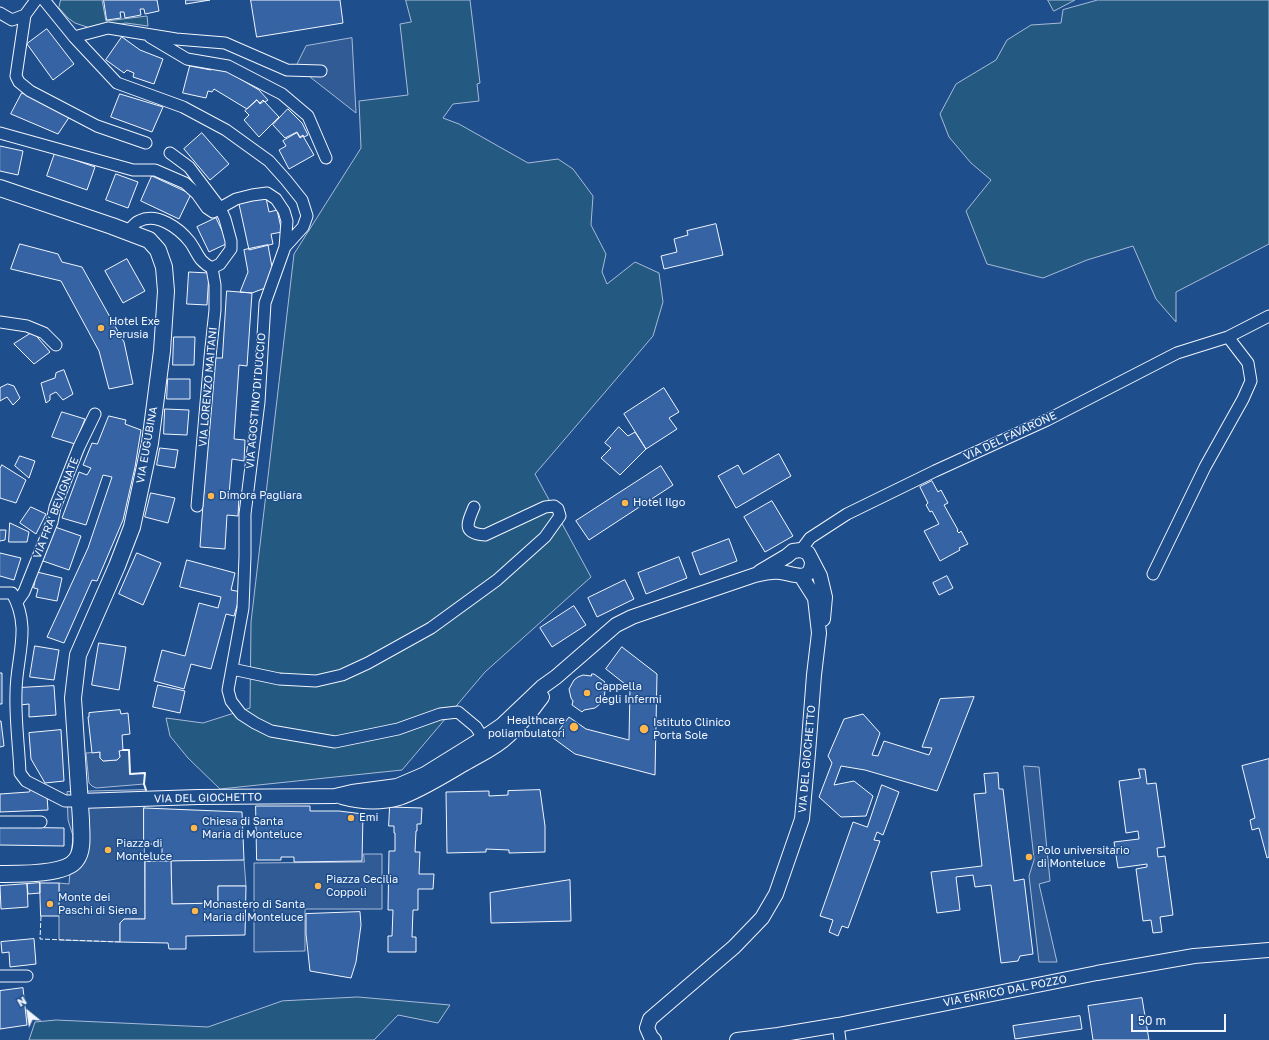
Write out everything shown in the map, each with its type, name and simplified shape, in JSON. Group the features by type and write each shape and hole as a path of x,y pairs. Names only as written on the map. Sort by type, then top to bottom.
{"main road":[{"name":"VIA EUGUBINA","path":"0,188 150,240 158,250 164,267 166,292 162,351 150,443 132,526 118,566 78,655 73,698 82,836 80,850 76,861 57,870 0,874"}],"street":[{"path":"36,0 25,15 16,76 19,82 30,91 97,126 146,143"},
{"path":"44,0 74,37 118,83 183,106 226,130 269,161 302,200 307,216 303,227 284,247"},
{"path":"0,13 12,20 25,15"},
{"path":"74,37 108,28 176,39 225,43 287,70 321,71"},
{"path":"144,34 187,58 228,66 282,94 308,116 326,158"},
{"path":"0,133 134,170 155,170 185,183 198,194 207,208 213,212 220,208"},
{"path":"128,232 137,221 148,218 165,221 180,232 191,243 204,264 212,268 220,264 231,249 231,241 220,208 189,167 170,153"},
{"name":"VIA AGOSTINO DI DUCCIO","path":"220,208 236,199 252,195 267,194 276,199 284,211 287,226 284,247 265,303 259,402 245,514 243,608 228,690 231,701 242,714 255,723 272,731 335,742 398,729 440,714 458,712 476,727 483,738"},
{"name":"VIA LORENZO MAITANI","path":"197,506 215,310 212,268"},
{"name":"VIA DEL FAVARONE","path":"801,550 810,538 854,511 935,470 1047,420 1177,353 1228,337 1269,316"},
{"path":"0,322 27,326 44,333 56,345"},
{"path":"1153,574 1205,467 1243,399 1251,380 1248,363 1228,337"},
{"name":"VIA FRA' BEVIGNATE","path":"17,602 24,592 52,522 55,507 79,447 95,414"},
{"path":"232,669 279,679 316,681 342,675 368,663 431,628 497,580 545,537 560,516 558,509 554,506 545,507 485,535 475,534 469,529 467,522 474,507"},
{"name":"VIA DEL GIOCHETTO","path":"654,1040 651,1038 647,1028 650,1019 734,947 762,918 776,894 802,819 814,675 819,633 824,614 825,597 820,576 808,553 801,550 794,551 755,575"},
{"name":"VIA DEL GIOCHETTO","path":"787,556 785,563 815,598 819,633"},
{"path":"795,574 809,571 812,563"},
{"name":"VIA DEL GIOCHETTO","path":"80,801 198,797 335,796 352,792 397,786 424,774 502,725 542,687 556,677 616,625 632,617 755,575 769,572 795,574"},
{"path":"0,593 12,593 17,602 21,615 22,646 16,692 20,773 26,781 65,801 80,801"},
{"name":"VIA DEL GIOCHETTO","path":"335,796 353,800 375,802 400,798 424,786 488,750 507,737 528,715 556,677"},
{"path":"0,822 40,822"},
{"name":"VIA ENRICO DAL POZZO","path":"742,1040 838,1025 1097,973 1194,956 1269,950"},
{"path":"0,976 27,976"},
{"path":"838,1025 840,1040"},
{"path":"737,1040 742,1040"}],"shaded area":[{"path":"61,0 102,0 106,21 147,16 148,26 126,23 93,29 75,23 68,18 59,8"},
{"path":"406,0 470,0 480,83 477,84 479,101 453,104 443,118 459,124 528,163 558,159 573,169 593,196 591,225 606,254 602,272 607,284 635,262 659,273 663,302 653,336 535,474 591,577 485,672 402,770 220,789 188,758 170,736 166,718 203,723 250,708 251,622 294,254 361,148 359,101 408,95 400,24 411,22"},
{"path":"1048,0 1075,0 1054,11"},
{"path":"1098,0 1269,0 1269,244 1176,292 1176,322 1156,299 1133,246 1087,260 1043,278 987,264 966,211 991,180 971,163 949,137 940,114 956,84 996,60 1007,40 1031,25 1061,23 1063,10"},
{"path":"352,38 356,113 296,66 306,46"},
{"path":"129,750 130,774 145,773 144,784 96,788 89,783 86,753 100,752 100,758 103,761 117,760 120,757 119,751"},
{"path":"1024,766 1039,767 1050,881 1039,884 1057,962 1039,962 1029,876 1034,860"},
{"name":"Piazza di Monteluce","path":"146,790 144,808 145,919 124,919 120,923 120,942 59,940 59,883 69,884 73,836 68,820 67,792"},
{"name":"Piazza Cecilia Coppoli","path":"364,854 382,854 382,909 305,909 305,951 254,952 254,863 364,862"},
{"path":"244,860 246,886 218,886 218,903 172,904 171,861"},
{"path":"358,997 450,1005 438,1023 398,1015 374,1040 29,1040 35,1022 56,1020 208,1027 282,1001"}],"building":[{"path":"104,0 157,0 159,11 145,14 144,9 140,9 141,15 125,18 124,12 120,12 121,18 107,20"},
{"path":"186,0 210,0 186,4"},
{"path":"251,0 340,0 343,23 257,37"},
{"path":"47,29 74,64 53,80 27,44"},
{"path":"122,37 140,50 163,59 154,84 133,77 134,73 127,70 124,73 106,60"},
{"path":"190,66 211,70 211,66 225,70 259,90 268,100 265,102 263,100 260,103 257,100 247,109 214,89 212,92 208,91 206,98 183,93"},
{"path":"22,93 70,116 58,134 11,114"},
{"path":"120,94 163,107 152,132 111,117"},
{"path":"257,100 260,104 264,101 279,117 259,137 244,120 249,115 245,111"},
{"path":"288,109 302,123 308,135 304,137 303,135 300,137 297,132 285,138 273,125"},
{"path":"202,133 229,164 210,180 184,149"},
{"path":"297,133 300,138 303,136 314,155 289,169 279,150 286,146 283,141"},
{"path":"0,146 23,151 18,175 0,171"},
{"path":"55,153 95,167 87,190 47,176"},
{"path":"116,174 138,182 128,208 106,200"},
{"path":"152,176 191,194 179,219 141,201"},
{"path":"266,198 269,212 277,210 282,232 271,234 273,244 249,250 239,204"},
{"path":"216,218 228,243 209,252 197,227"},
{"path":"716,224 723,255 664,269 661,256 677,252 674,239 688,235 687,231"},
{"name":"Hotel Exe Perusia","path":"20,244 58,254 62,262 82,267 124,342 133,384 109,389 99,351 61,281 11,269"},
{"path":"268,245 272,267 265,288 252,293 240,292 248,272 244,250"},
{"path":"127,259 145,291 123,303 105,271"},
{"path":"189,272 209,273 207,305 187,304"},
{"path":"227,291 252,293 247,366 239,365 234,439 245,440 244,461 232,459 229,495 239,497 238,516 227,515 225,549 200,547 213,358 222,358"},
{"path":"33,332 50,352 34,364 14,344"},
{"path":"174,337 195,337 194,365 173,365"},
{"path":"64,370 73,394 63,400 56,392 50,395 50,400 46,403 41,383 55,378 56,373"},
{"path":"168,379 190,379 190,399 167,399"},
{"path":"8,384 14,386 20,398 13,405 7,397 0,401 0,388"},
{"path":"664,388 679,412 669,418 677,429 646,449 624,414"},
{"path":"165,409 189,410 187,435 164,434"},
{"path":"62,412 85,419 75,444 52,437"},
{"path":"109,416 126,420 125,424 141,430 135,467 123,520 97,581 92,580 64,643 47,637 88,548 112,477 103,475 86,525 62,518 79,472 87,475 91,468 83,465 92,443 97,444"},
{"path":"619,427 628,436 635,432 646,449 620,475 601,458 611,448 605,443"},
{"path":"160,448 178,450 175,468 157,465"},
{"path":"779,454 791,476 736,508 718,476 738,465 743,474"},
{"path":"20,456 35,461 29,478 15,466"},
{"path":"2,465 26,480 16,503 0,498 0,469"},
{"name":"Hotel Ilgo","path":"661,466 673,485 589,540 576,521"},
{"path":"932,481 938,492 941,490 948,503 944,505 958,530 957,531 959,533 961,531 968,544 959,548 960,550 940,561 924,531 939,524 932,511 930,512 926,505 928,503 920,487"},
{"path":"151,493 175,498 168,523 145,517"},
{"path":"772,501 793,536 765,552 744,517"},
{"path":"31,507 46,514 36,534 20,523"},
{"path":"10,523 29,532 27,542 9,542"},
{"path":"55,527 81,536 69,570 43,561"},
{"path":"0,530 6,530 5,540 0,541"},
{"path":"729,539 737,561 700,575 692,553"},
{"path":"0,553 21,558 14,580 0,576"},
{"path":"137,553 161,563 143,605 119,594"},
{"path":"679,557 687,578 646,594 638,573"},
{"path":"187,560 235,573 231,590 241,592 234,616 226,614 211,669 191,664 184,689 154,681 162,650 185,656 199,603 218,608 221,597 180,587"},
{"path":"37,572 62,578 57,601 36,597 38,589 34,588"},
{"path":"947,576 953,588 939,595 933,583"},
{"path":"625,580 634,599 597,617 588,598"},
{"path":"574,606 586,625 552,647 540,628"},
{"path":"99,643 126,647 119,690 92,685"},
{"path":"35,646 59,650 54,680 30,677"},
{"path":"622,647 657,674 655,775 575,754 553,738 569,717 586,729 629,740 630,688 606,669"},
{"path":"0,673 2,673 2,704 0,704"},
{"name":"Cappella degli Infermi","path":"592,674 605,682 604,698 595,708 584,710 582,712 572,705 573,701 569,689 574,680 578,677 583,675 591,676"},
{"path":"158,685 185,691 180,713 153,707"},
{"path":"54,686 56,715 29,717 29,704 20,705 19,688"},
{"path":"974,697 937,791 865,770 841,766 834,785 854,781 873,796 866,816 841,817 819,797 832,763 828,756 844,719 863,714 880,733 872,755 878,756 884,741 929,755 932,748 922,747 940,699"},
{"path":"120,710 121,714 128,713 130,734 122,735 123,750 119,751 120,757 117,760 103,761 100,758 100,752 92,753 88,717 89,713"},
{"path":"0,721 4,746 0,747"},
{"path":"61,730 64,781 45,783 31,759 29,733"},
{"path":"1269,759 1269,857 1267,858 1259,828 1252,830 1250,820 1255,818 1242,766"},
{"path":"1139,769 1145,769 1147,784 1156,783 1165,847 1157,848 1158,857 1165,856 1173,915 1160,917 1162,932 1153,933 1151,920 1143,921 1136,869 1147,867 1147,864 1118,868 1114,842 1139,839 1138,831 1126,833 1119,781 1140,778"},
{"path":"998,773 999,789 1003,789 1014,881 1024,879 1033,954 1020,956 1018,961 1001,963 991,885 975,887 973,875 956,877 960,910 937,913 931,872 982,866 974,794 986,793 984,774"},
{"path":"882,785 899,792 883,835 877,832 874,840 880,841 848,928 842,926 838,936 829,932 833,920 820,916 853,822 867,827"},
{"path":"31,789 47,796 48,810 0,812 0,794 29,792"},
{"path":"540,790 545,826 545,852 509,853 509,850 486,849 486,852 447,853 446,792 489,791 489,796 508,795 508,791"},
{"path":"256,806 310,806 310,811 339,811 363,814 362,861 294,862 294,857 281,857 281,860 257,860"},
{"path":"390,807 422,808 421,824 417,824 415,852 420,852 419,874 434,874 433,889 418,889 418,910 413,910 412,937 416,937 416,952 388,952 388,936 392,936 393,910 388,910 389,851 395,851 394,826 389,826"},
{"name":"Chiesa di Santa Maria di Monteluce","path":"144,808 242,812 244,860 162,861 162,844 144,844"},
{"path":"0,827 64,828 64,846 0,845"},
{"name":"Monastero di Santa Maria di Monteluce","path":"171,861 172,904 218,903 218,886 246,886 245,935 186,936 186,949 169,949 168,943 120,942 120,923 124,919 145,919 145,862"},
{"path":"570,880 571,921 491,923 490,893"},
{"name":"Monte dei Paschi di Siena","path":"40,883 59,883 59,916 41,916"},
{"path":"40,883 40,893 28,894 27,884"},
{"path":"27,884 28,907 1,909 0,886"},
{"path":"360,912 361,925 356,962 351,978 310,971 306,934 306,914"},
{"path":"34,939 36,964 10,967 9,952 2,953 1,942"},
{"path":"23,988 27,1025 0,1029 0,991"},
{"path":"1142,998 1149,1040 1093,1040 1088,1006"},
{"path":"1080,1016 1082,1029 1015,1039 1013,1026"}],"fence":[{"path":"41,916 40,939 120,942"}],"wall":[{"path":"123,750 129,750 130,774 145,773 144,784 146,790"}],"place":[{"name":"Hotel Exe Perusia","path":"101,328"},
{"name":"Dimora Pagliara","path":"211,496"},
{"name":"Hotel Ilgo","path":"625,503"},
{"name":"Cappella degli Infermi","path":"587,693"},
{"name":"Healthcare poliambulatori","path":"574,727"},
{"name":"Istituto Clinico Porta Sole","path":"644,729"},
{"name":"Emi","path":"351,818"},
{"name":"Chiesa di Santa Maria di Monteluce","path":"194,828"},
{"name":"Piazza di Monteluce","path":"108,850"},
{"name":"Polo universitario di Monteluce","path":"1029,857"},
{"name":"Piazza Cecilia Coppoli","path":"318,886"},
{"name":"Monte dei Paschi di Siena","path":"50,904"},
{"name":"Monastero di Santa Maria di Monteluce","path":"195,911"}]}
